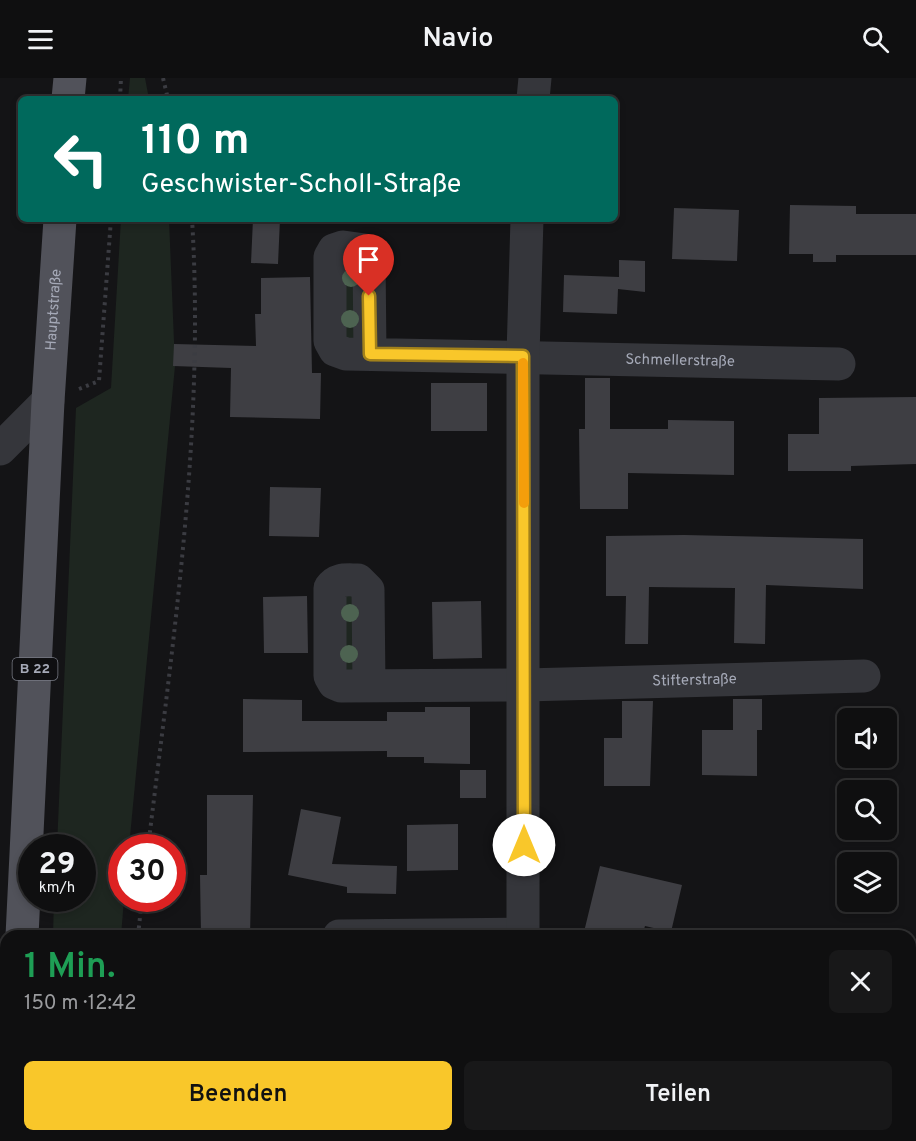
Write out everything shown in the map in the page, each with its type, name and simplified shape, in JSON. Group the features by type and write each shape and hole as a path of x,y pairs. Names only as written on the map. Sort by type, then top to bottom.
{"main road":[{"path":"68,96 70,78"},
{"name":"Hauptstraße","path":"48,402 60,222"},
{"name":"B 22","path":"22,930 48,402"}],"street":[{"path":"533,96 535,78"},
{"path":"523,930 525,685 523,356 527,222"},
{"name":"Schmellerstraße","path":"370,354 839,364"},
{"path":"0,449 48,402"},
{"name":"Stifterstraße","path":"369,686 525,685 864,676"}],"path":[{"path":"120,96 121,78"},
{"path":"163,78 167,96"},
{"path":"48,402 99,381 111,222"},
{"path":"150,834 174,633 191,438 195,279 192,222"},
{"path":"139,930 141,912"}],"shaded area":[{"path":"130,78 145,78 148,96 128,96"},
{"path":"121,222 169,222 175,366 130,834 108,834 108,912 123,912 121,930 53,930 54,912 96,912 96,834 58,834 76,408 111,388"},
{"path":"347,258 354,259 354,339 347,339 341,333"},
{"path":"346,594 353,594 358,668 346,673"}],"building":[{"path":"790,205 856,206 856,214 916,214 916,255 836,255 836,262 813,262 813,254 789,254"},
{"path":"674,208 739,210 737,261 672,259"},
{"path":"253,222 280,222 278,264 251,263"},
{"path":"619,260 645,261 645,292 618,289 617,314 563,312 564,275 619,277"},
{"path":"310,277 312,373 321,373 320,419 230,417 231,368 173,366 174,344 256,346 255,314 261,314 261,278"},
{"path":"585,378 610,378 610,429 668,429 668,420 734,421 734,475 628,473 628,509 580,509 579,429 585,429"},
{"path":"431,383 487,383 487,431 431,431"},
{"path":"916,397 916,464 851,466 851,471 788,471 788,434 819,434 819,398"},
{"path":"270,487 321,488 319,537 269,536"},
{"path":"684,535 863,539 863,589 766,585 765,644 734,643 735,588 649,587 648,644 625,644 626,596 606,596 606,536"},
{"path":"307,596 308,653 264,653 263,597"},
{"path":"481,601 482,658 433,659 432,602"},
{"path":"243,699 302,700 302,721 387,721 387,712 425,712 425,707 470,707 470,764 424,763 424,757 387,757 387,751 243,752"},
{"path":"733,699 762,699 762,730 757,730 757,776 702,775 702,730 733,730"},
{"path":"622,701 653,701 650,786 604,786 604,738 622,738"},
{"path":"460,770 486,770 486,798 460,798"},
{"path":"207,795 253,795 250,930 201,930 200,875 207,875"},
{"path":"301,809 341,817 332,864 397,866 396,894 347,893 347,887 288,875"},
{"path":"458,824 458,870 407,871 407,825"},
{"path":"600,866 682,885 671,930 645,926 644,930 584,930"}],"slow traffic":[{"path":"523,363 524,503"}],"route":[{"path":"369,296 370,354 523,356 524,845"}]}
